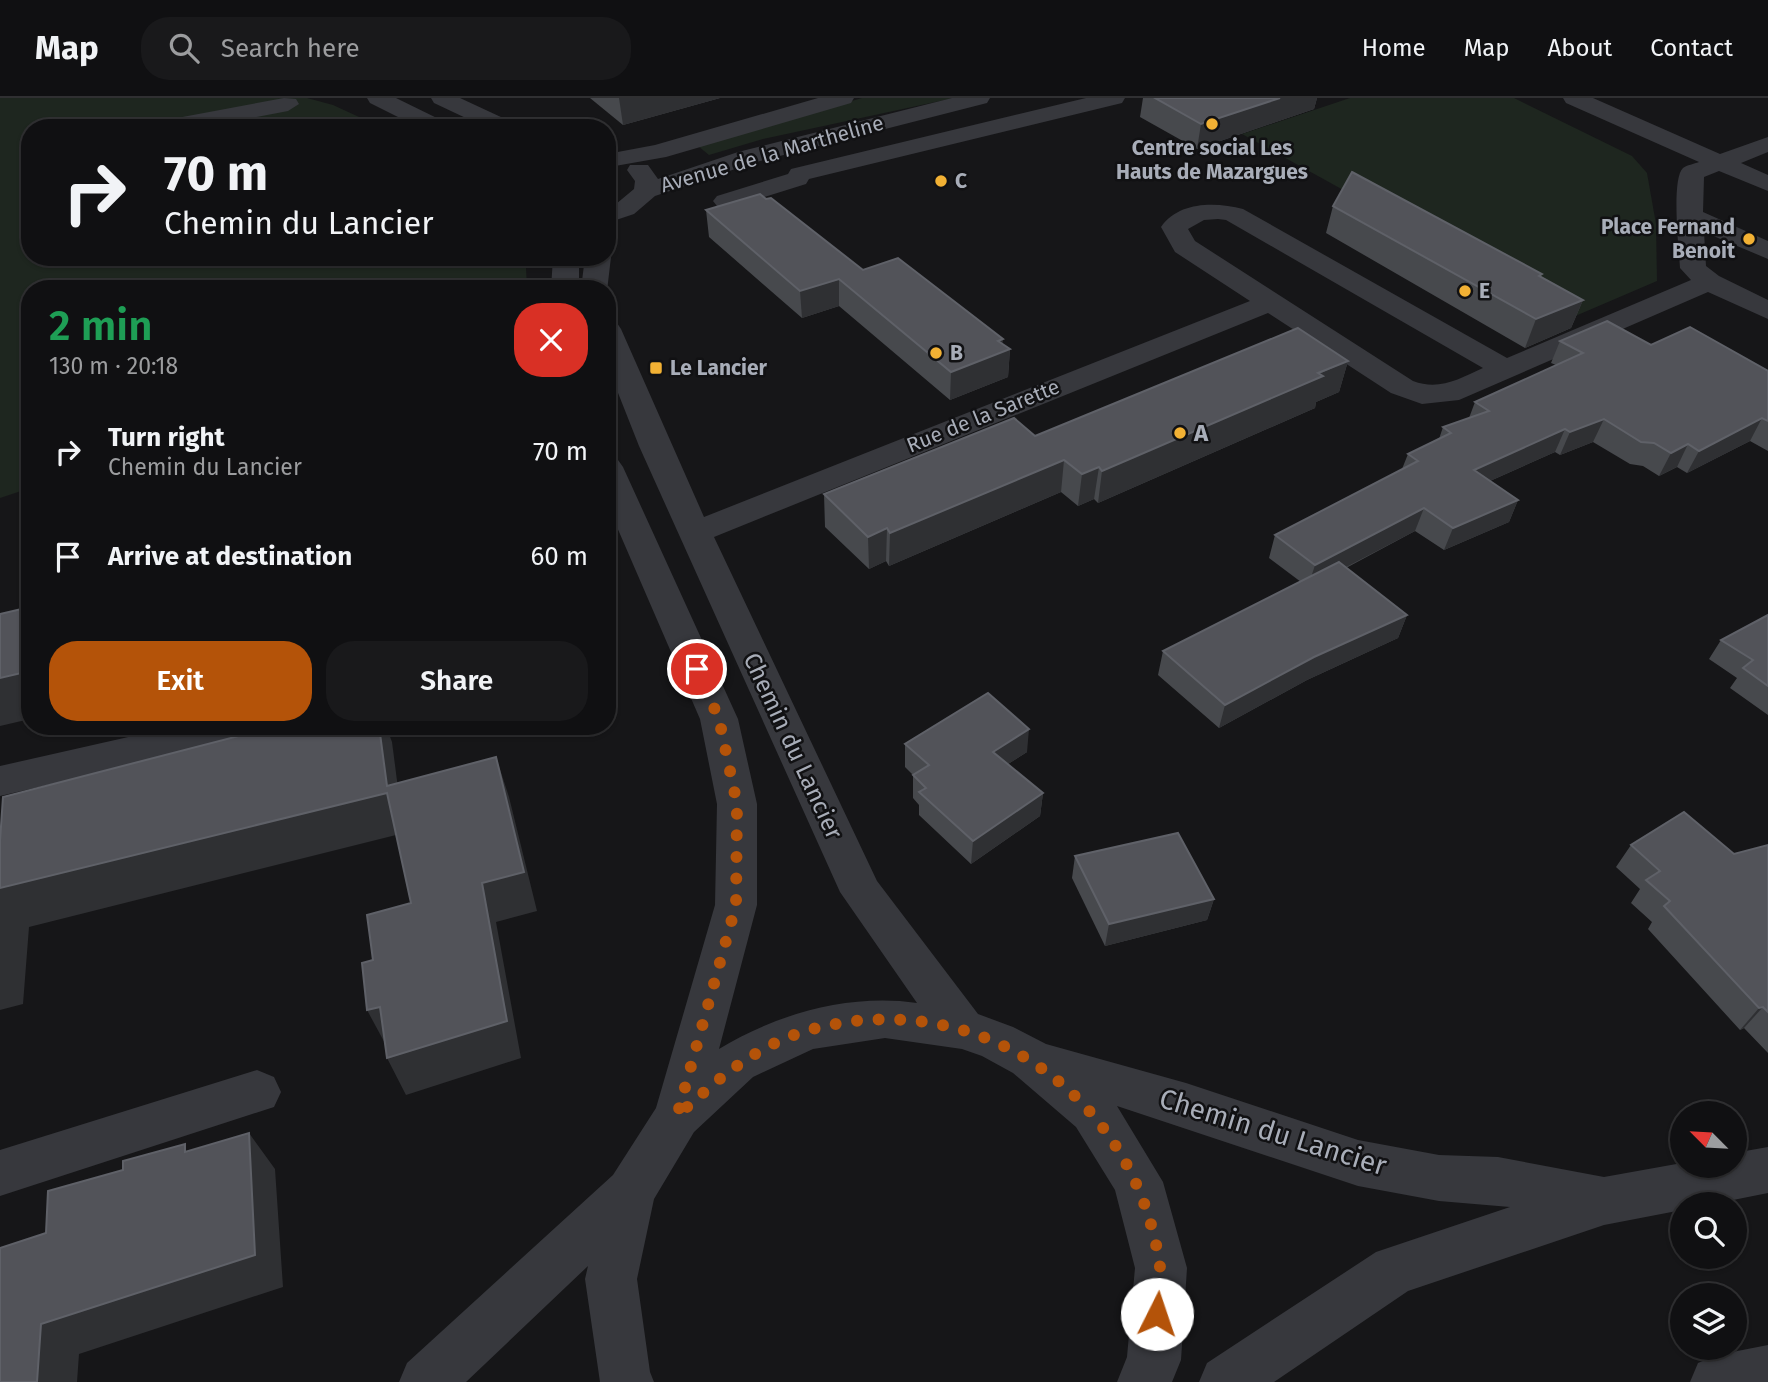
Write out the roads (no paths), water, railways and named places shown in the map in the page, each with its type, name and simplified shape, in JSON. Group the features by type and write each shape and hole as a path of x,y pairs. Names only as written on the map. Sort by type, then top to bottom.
{"street":[{"path":"382,98 422,119"},
{"path":"442,98 487,119"},
{"name":"Avenue de la Martheline","path":"616,158 658,152 843,98"},
{"name":"Avenue de la Martheline","path":"616,212 646,191 688,174 979,98"},
{"path":"726,201 797,179 800,174 1114,98"},
{"path":"1574,98 1768,184"},
{"path":"209,119 288,104"},
{"path":"1768,144 1692,173 1690,216 1693,268 1709,282 1768,312"},
{"path":"772,150 800,174"},
{"path":"616,161 643,172 647,181 646,191"},
{"path":"1504,368 1234,214 1201,211 1184,218 1174,227 1184,246 1402,387 1422,395 1448,394 1709,282"},
{"path":"1690,216 1768,251"},
{"name":"Rue de la Sarette","path":"696,532 1271,302"},
{"name":"Chemin du Lancier","path":"616,351 821,811 861,892 962,1029"},
{"path":"426,1382 631,1192 677,1116 736,905 737,804 719,719 616,487"},
{"path":"0,781 202,735"},
{"path":"677,1116 737,1062 808,1030 884,1018 962,1029 997,1041 1030,1058 1093,1111 1138,1182 1161,1268 1154,1360 1144,1382"},
{"name":"Chemin du Lancier","path":"1030,1058 1186,1105 1358,1163 1439,1178 1498,1181 1604,1201"},
{"path":"0,1173 257,1092"},
{"name":"Chemin du Lancier","path":"1226,1382 1394,1270 1604,1201 1768,1170"},
{"path":"627,1382 623,1373 611,1279 631,1192"},
{"path":"1717,1382 1768,1372"}],"place":[{"name":"Centre social Les Hauts de Mazargues","path":"1212,124"},
{"name":"C","path":"941,181"},
{"name":"Place Fernand Benoit","path":"1749,239"},
{"name":"E","path":"1465,291"},
{"name":"B","path":"936,353"},
{"name":"Le Lancier","path":"656,368"},
{"name":"A","path":"1180,433"}]}
